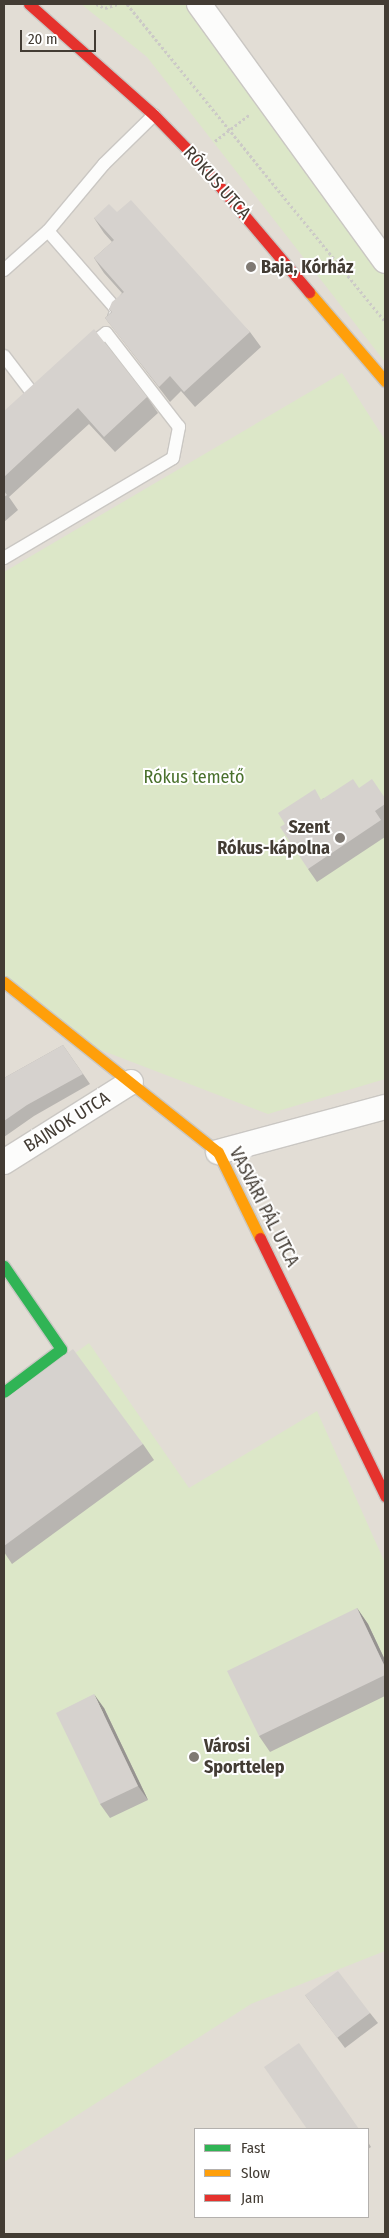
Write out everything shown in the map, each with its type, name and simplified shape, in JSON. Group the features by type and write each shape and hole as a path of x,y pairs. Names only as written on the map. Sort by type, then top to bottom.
{"street":[{"name":"RÓKUS UTCA","path":"30,4 154,115 254,224 385,381"},
{"path":"199,4 385,262"},
{"name":"VASVÁRI PÁL UTCA","path":"4,982 218,1152 385,1496"},
{"name":"BAJNOK UTCA","path":"4,1162 131,1082"},
{"path":"218,1152 385,1106"},
{"path":"4,1266 61,1349 4,1392"}],"lane":[{"path":"4,270 48,231 104,164 154,115"},
{"path":"48,231 117,310 106,333 76,356"},
{"path":"4,558 173,458 179,427 106,333"},
{"path":"4,356 34,388 17,401"}],"path":[{"path":"96,4 105,8 118,4"},
{"path":"127,4 385,321"},
{"path":"214,142 270,101"}],"shaded area":[{"path":"4,4 385,4 385,2234 4,2234"}],"green space":[{"path":"81,4 190,4 385,266 385,362 147,57"},
{"name":"Rókus temető","path":"342,373 385,440 385,1079 268,1114 85,1044 4,982 4,572"},
{"name":"Városi Sporttelep","path":"89,1343 189,1488 317,1411 385,1563 385,1951 251,2004 4,2162 4,1405"}],"building":[{"path":"131,200 250,332 184,392 170,376 159,387 105,318 112,312 109,309 112,302 124,292 94,258 114,240 94,218 109,204 117,212"},
{"path":"94,329 147,397 104,437 78,408 4,477 4,411"},
{"name":"Szent Rókus-kápolna","path":"353,779 359,788 372,779 385,798 385,804 375,811 381,820 308,869 280,827 285,824 278,813 315,789 321,800"},
{"path":"63,1045 83,1074 27,1105 4,1121 4,1078"},
{"path":"73,1349 143,1444 4,1546 4,1400"},
{"path":"357,1608 385,1667 385,1675 259,1736 227,1671"},
{"path":"94,1694 138,1786 100,1804 56,1713"},
{"path":"338,1971 370,2013 337,2038 305,1995"},
{"path":"299,2043 358,2128 306,2128 264,2067"}],"traffic: fast":[{"path":"4,1266 61,1349 4,1392"}],"traffic: slow":[{"path":"309,292 385,381"},
{"path":"4,982 218,1152 260,1238"}],"traffic: jam":[{"path":"29,4 154,115 195,157 309,292"},
{"path":"260,1238 385,1496"}],"place":[{"name":"Baja, Kórház","path":"251,267"},
{"name":"Szent Rókus-kápolna","path":"340,838"},
{"name":"Városi Sporttelep","path":"194,1757"}]}
